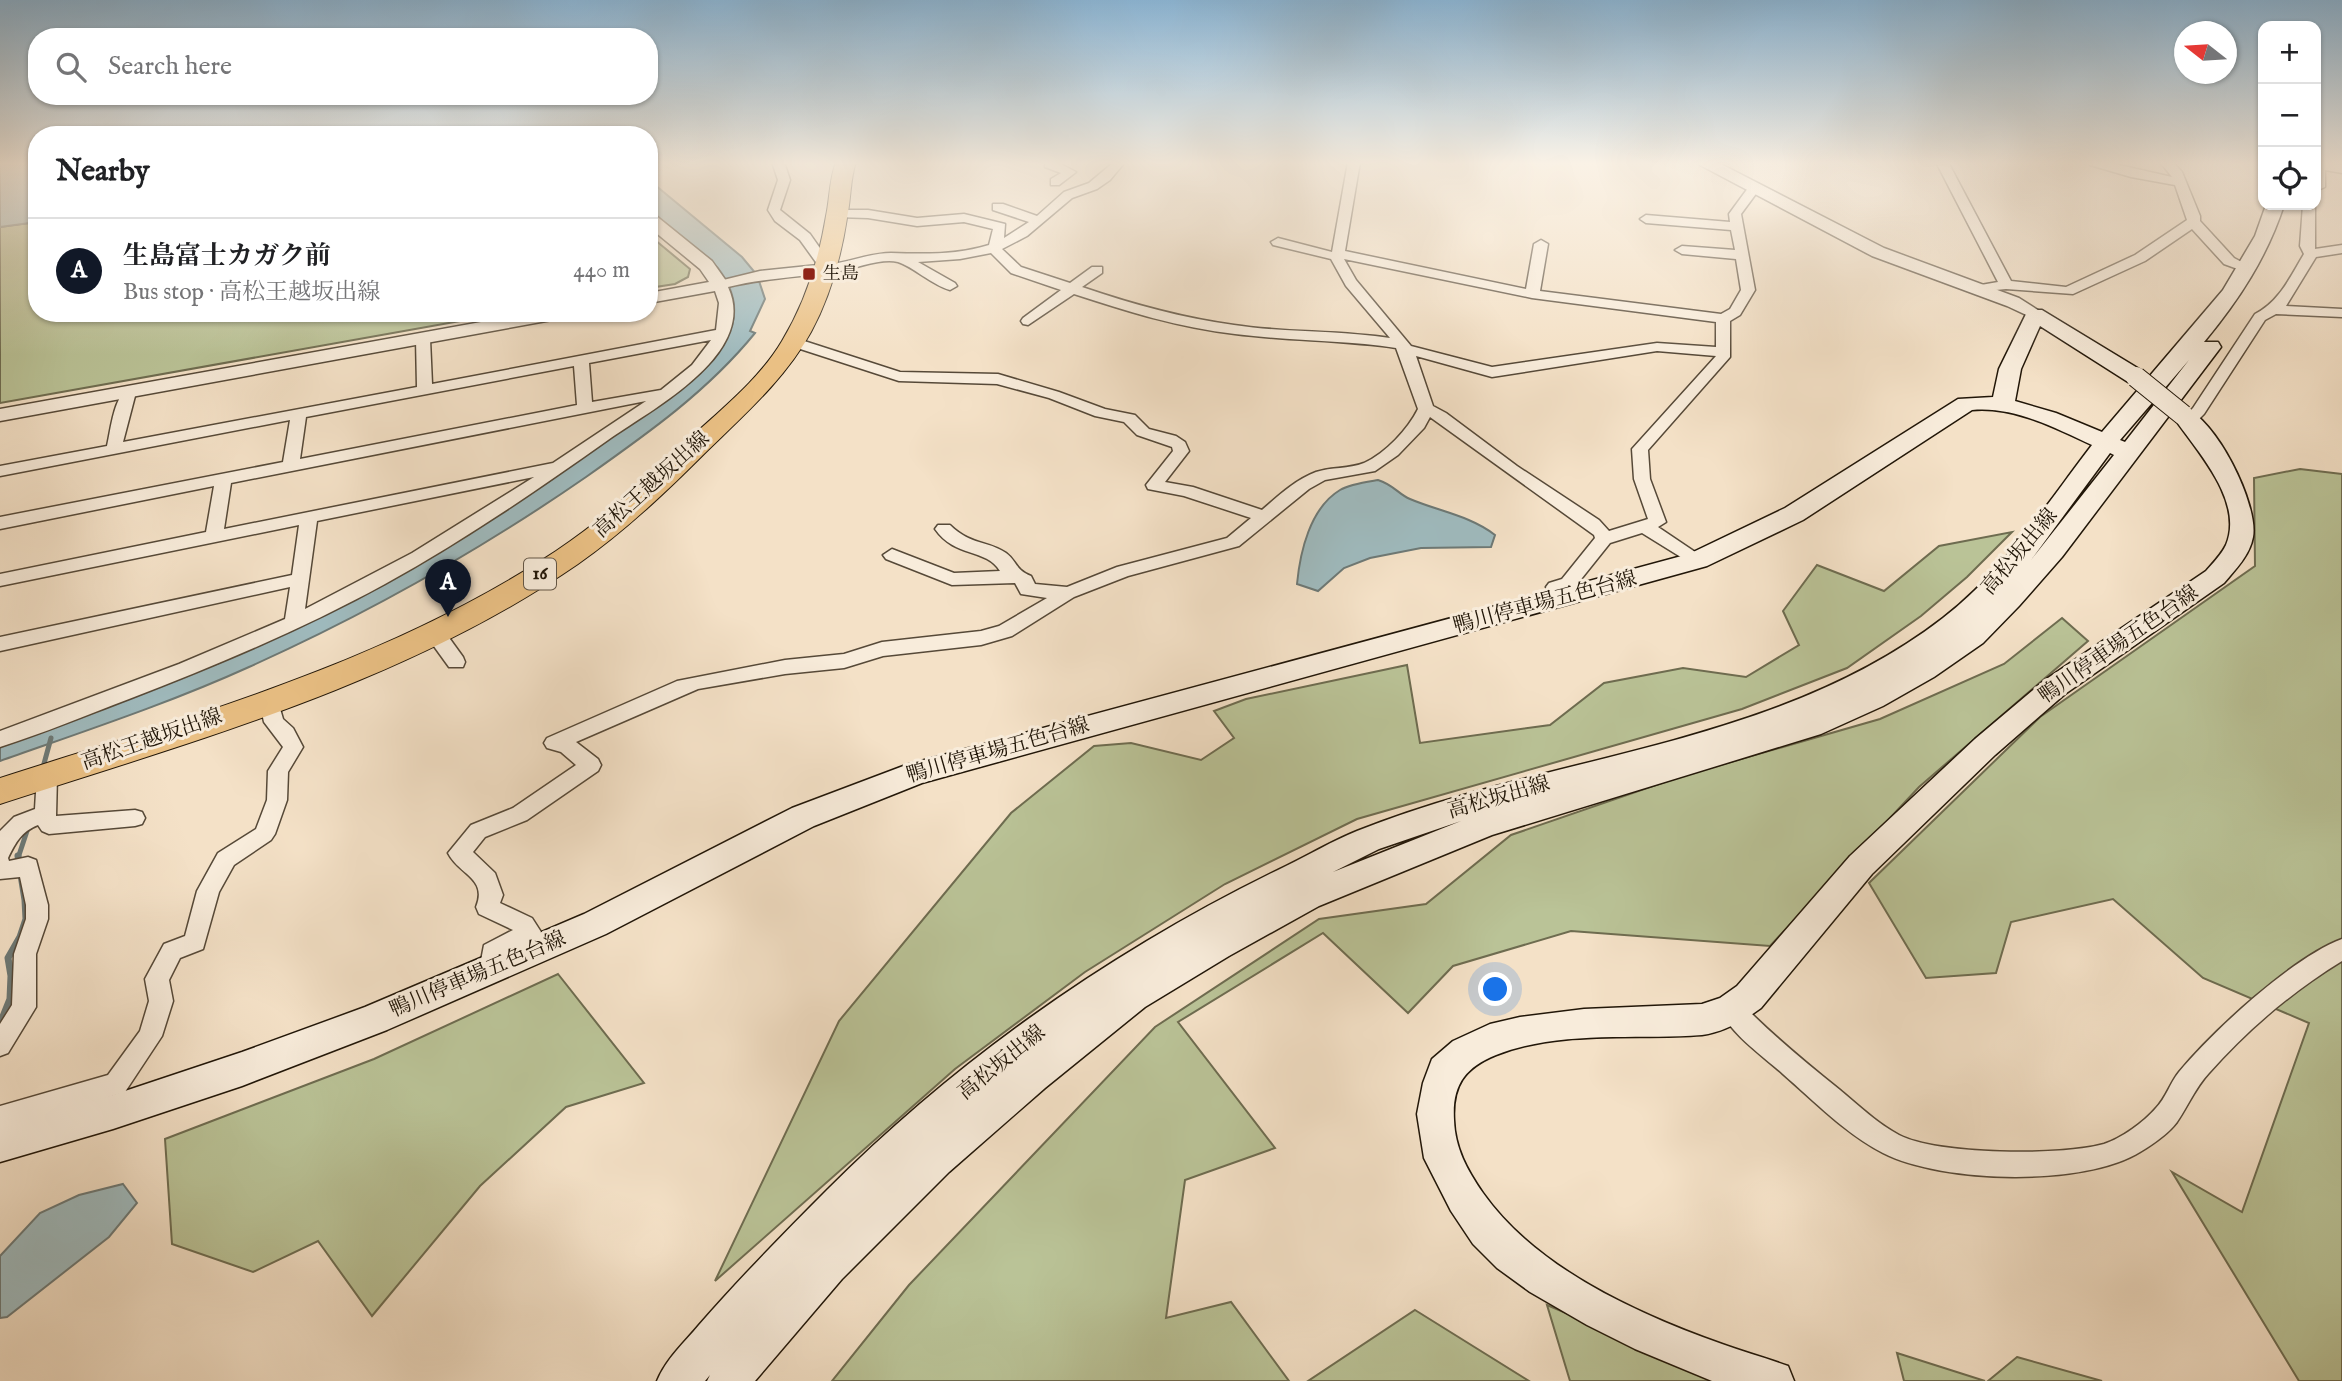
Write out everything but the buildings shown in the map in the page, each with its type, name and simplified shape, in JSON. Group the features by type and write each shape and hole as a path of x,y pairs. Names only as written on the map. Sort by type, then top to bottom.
{"main road":[{"name":"高松王越坂出線","path":"24,783 269,700 401,649 435,633 543,572 608,528 637,504 744,400 793,342 810,311 827,268 835,226"},
{"name":"高松坂出線","path":"728,1381 828,1265 936,1159 1032,1076 1133,996 1308,896 1484,825 1811,726 1873,699 1924,670 1973,636 2010,600 2229,296 2262,245 2268,226"},
{"name":"高松坂出線","path":"678,1381 802,1242 909,1139 1008,1055 1115,976 1202,924 1373,838 1466,807 1733,731 1796,710 1907,656 1951,626 1990,591 2118,448 2264,277 2281,250 2288,226"},
{"name":"鴨川停車場五色台線","path":"1773,1381 1736,1370 1655,1338 1536,1275 1492,1237 1469,1205 1437,1147 1434,1118 1445,1070 1462,1054 1509,1034 1606,1023 1711,1018 1732,1010 1749,997 1794,947 1861,865 1985,747 2055,687 2215,577 2230,561 2241,538 2243,516 2211,450 2186,417 2136,377 2035,314"},
{"path":"2004,403 2003,390 2035,314"},
{"name":"鴨川停車場五色台線","path":"0,1144 113,1112 243,1069 375,1019 595,924 803,817 915,773 1698,560 1794,514 1960,406 1975,401 2004,403 2118,448"}],"street":[{"path":"0,739 184,669 294,623 430,550 563,466 697,369 723,333 727,298 723,284 706,265 658,226"},
{"path":"791,226 805,237 827,268"},
{"path":"995,249 998,226"},
{"path":"658,296 760,275 827,268 889,257 905,259 961,256 995,249 1017,239 1032,226"},
{"path":"1343,226 1338,256 1342,272 1392,327 1403,346 1426,409 1440,416 1511,470 1593,524 1602,533 1604,540"},
{"path":"1278,242 1532,294 1723,319 1735,312 1748,290 1737,227 1731,226"},
{"path":"1830,226 1878,252 1980,289 2035,314"},
{"path":"1976,226 2006,285"},
{"path":"1980,289 2006,285 2068,291 2140,258 2186,226"},
{"path":"2197,226 2229,261 2246,268"},
{"path":"2308,226 2307,246 2311,254"},
{"path":"1532,294 1541,244"},
{"path":"995,249 1016,270 1123,307 1226,328 1348,336 1403,346 1492,372 1657,347 1723,352"},
{"path":"2186,417 2199,411 2260,317 2283,302 2311,254 2328,249 2342,249"},
{"path":"1682,250 1742,255"},
{"path":"905,259 919,270 950,286"},
{"path":"1028,321 1097,270"},
{"path":"2274,310 2342,313"},
{"path":"1564,598 1555,587 1567,584 1604,540 1657,522 1643,479 1640,449 1723,357 1723,319"},
{"path":"0,415 514,322"},
{"path":"0,471 723,333"},
{"path":"423,339 425,389"},
{"path":"793,342 899,376 998,379 1054,395 1101,413 1129,418 1143,432 1157,438 1170,439 1179,445 1181,451 1154,485 1187,491 1265,517"},
{"path":"581,361 586,407"},
{"path":"114,449 128,395 132,391"},
{"path":"0,523 665,393"},
{"path":"490,971 492,952 530,932 524,925 487,907 492,895 487,879 477,873 469,859 459,853 478,831 520,814 591,765 566,746 554,743 684,686 785,667 844,662 882,649 981,638 1023,622 1068,593 1123,570 1233,542 1303,485 1321,476 1369,467 1408,438 1426,409"},
{"path":"292,464 299,414"},
{"path":"0,580 563,466"},
{"path":"214,536 224,478"},
{"path":"294,623 309,517"},
{"path":"1642,525 1698,560"},
{"path":"944,529 957,542 1001,558 1006,569 1015,577"},
{"path":"892,555 952,579 1015,577 1025,580 1027,590 1068,593"},
{"path":"0,644 300,579"},
{"path":"435,633 456,662"},
{"path":"0,1118 116,1084 150,1036 161,1001 157,979 172,951 195,942 208,891 226,859 264,834 277,800 278,771 293,747 286,733 274,722 269,700"},
{"path":"24,783 45,814 49,825 135,818"},
{"path":"0,1045 23,1007 25,954 37,919 29,866 1,862 5,840 18,822 45,814"},
{"path":"1732,1010 1765,1044 1873,1133 1901,1149 1972,1163 2069,1161 2105,1156 2132,1142 2165,1117 2185,1083 2238,1028 2318,962 2342,949"},
{"path":"36,1134 44,1105"}],"green space":[{"path":"28,226 28,322 454,322 0,403 0,227"},
{"path":"658,242 690,269 688,277 675,284 658,287"},
{"path":"2300,469 2342,474 2342,1381 2299,1381 2172,1172 2242,1212 2309,1023 2203,978 2113,899 2011,922 1996,973 1926,978 1869,883 2040,717 2255,566 2254,478"},
{"path":"2012,532 1967,577 1921,616 1847,668 1742,709 1357,819 1225,884 1085,972 955,1069 715,1281 839,1021 1011,813 1094,746 1131,743 1201,760 1234,738 1214,711 1246,699 1407,665 1420,743 1550,725 1604,683 1683,668 1746,677 1799,645 1783,611 1817,565 1884,591 1939,546"},
{"path":"2062,618 2088,641 1919,787 1770,946 1571,931 1453,966 1408,1013 1323,933 1178,1022 1275,1148 1185,1180 1166,1318 1231,1302 1289,1381 832,1381 909,1285 1155,1027 1319,919 1426,904 1511,835 1682,776 1880,719 2004,664"},
{"path":"558,974 644,1083 566,1107 480,1186 372,1316 318,1241 253,1272 172,1244 165,1139 374,1059"},
{"path":"1547,1305 1727,1381 1570,1381"},
{"path":"1415,1310 1529,1381 1308,1381"},
{"path":"1897,1353 1985,1381 1904,1381"},
{"path":"2017,1357 2102,1381 1988,1381"}],"water":[{"path":"668,226 705,226 742,257 757,275 765,299 750,331 755,333 717,374 676,411 586,477 422,580 293,647 188,693 0,761 0,746 219,663 350,601 706,366 724,343 733,319 732,295 718,268"},
{"path":"1378,480 1410,499 1486,528 1495,535 1491,547 1421,548 1370,558 1344,568 1318,591 1297,584 1308,532 1321,508 1344,488"},
{"path":"123,1184 137,1203 109,1237 7,1317 0,1318 0,1256 40,1213 79,1195"}],"waterway":[{"path":"42,771 51,738"},
{"path":"18,857 28,828"},
{"path":"0,1024 10,999 11,976 8,958 26,919 18,857"}],"place":[{"name":"生島","path":"809,274"},
{"name":"生島富士カガク前","path":"448,617"}]}
